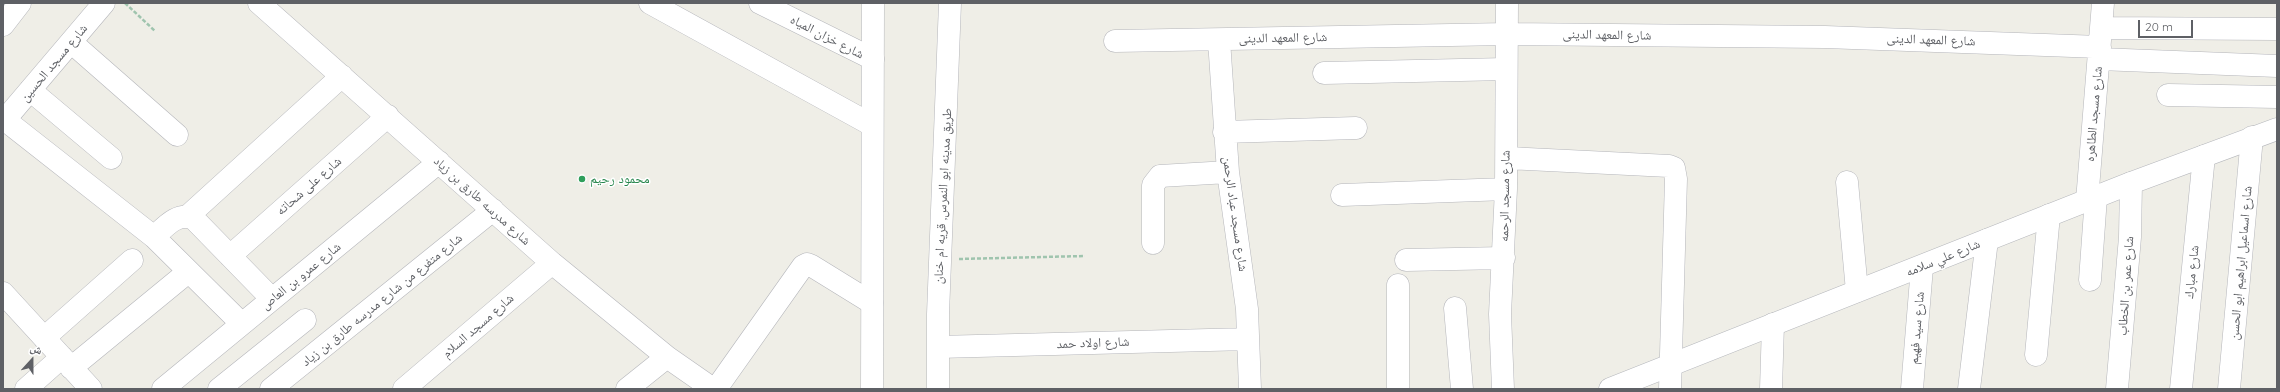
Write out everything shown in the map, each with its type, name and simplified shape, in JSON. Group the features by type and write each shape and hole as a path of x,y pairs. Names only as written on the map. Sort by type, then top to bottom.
{"street":[{"path":"3,25 20,3"},
{"name":"شارع مسجد الحسين","path":"4,121 104,3"},
{"name":"شارع مدرسه طارق بن زياد","path":"260,3 552,263 667,357 713,389"},
{"path":"650,3 872,125"},
{"name":"شارع خزان المياه","path":"760,3 873,59"},
{"path":"872,389 873,3"},
{"name":"طريق مدينه ابو النمرس, قريه ام خنان","path":"938,389 940,260 950,3"},
{"name":"شارع مسجد الرحمه","path":"1502,389 1500,314 1504,258 1507,158 1507,3"},
{"name":"شارع مسجد الطاهره","path":"2090,280 2091,199 2103,3"},
{"path":"2100,45 2277,29"},
{"name":"شارع المعهد الدينى","path":"1115,41 1507,34 1825,37 2100,45"},
{"name":"شارع مسجد عباد الرحمن","path":"1219,40 1224,132 1228,172 1244,279 1250,389"},
{"path":"70,42 177,135"},
{"path":"2100,45 2277,66"},
{"path":"1324,73 1506,69"},
{"path":"154,236 177,218 188,216 342,76"},
{"path":"30,90 111,158"},
{"path":"2168,95 2277,97"},
{"name":"شارع على شحاته","path":"230,256 388,116"},
{"path":"4,121 154,236 188,272 242,324"},
{"path":"1224,132 1356,128"},
{"name":"شارع علي سلامه","path":"1610,389 1857,291 1922,267 2131,183 2277,129"},
{"name":"شارع اسماعيل ابراهيم ابو الحسن","path":"2229,389 2252,137"},
{"name":"شارع مبارك","path":"2181,389 2204,156"},
{"path":"1507,158 1669,166 1674,168 1676,179 1670,389"},
{"name":"شارع عمرو بن العاص","path":"163,389 439,162"},
{"path":"1153,243 1153,185 1155,180 1160,176 1228,172"},
{"path":"1847,182 1857,291"},
{"name":"شارع عمر بن الخطاب","path":"2117,389 2130,237 2131,183"},
{"path":"1342,195 1506,189"},
{"name":"شارع متفرع من شارع مدرسه طارق بن زياد","path":"271,389 494,210"},
{"path":"2036,355 2049,215"},
{"path":"188,216 200,224 272,299"},
{"path":"1969,389 1987,240"},
{"path":"1406,260 1504,258"},
{"path":"44,338 132,260"},
{"name":"شارع مسجد السلام","path":"404,389 552,263"},
{"path":"716,389 802,266 807,264 812,266 872,303"},
{"name":"شارع سيد فهيم","path":"1912,389 1922,267"},
{"path":"26,389 67,362 188,272"},
{"path":"1398,285 1398,389"},
{"path":"3,294 91,389"},
{"path":"1455,308 1462,389"},
{"path":"219,389 305,320"},
{"path":"1771,389 1773,324"},
{"name":"شارع اولاد حمد","path":"938,347 1248,339"},
{"path":"627,389 667,357"}],"path":[{"path":"125,3 155,31"},
{"path":"940,260 1085,256"}],"place":[{"name":"محمود رحيم","path":"582,179"}]}
